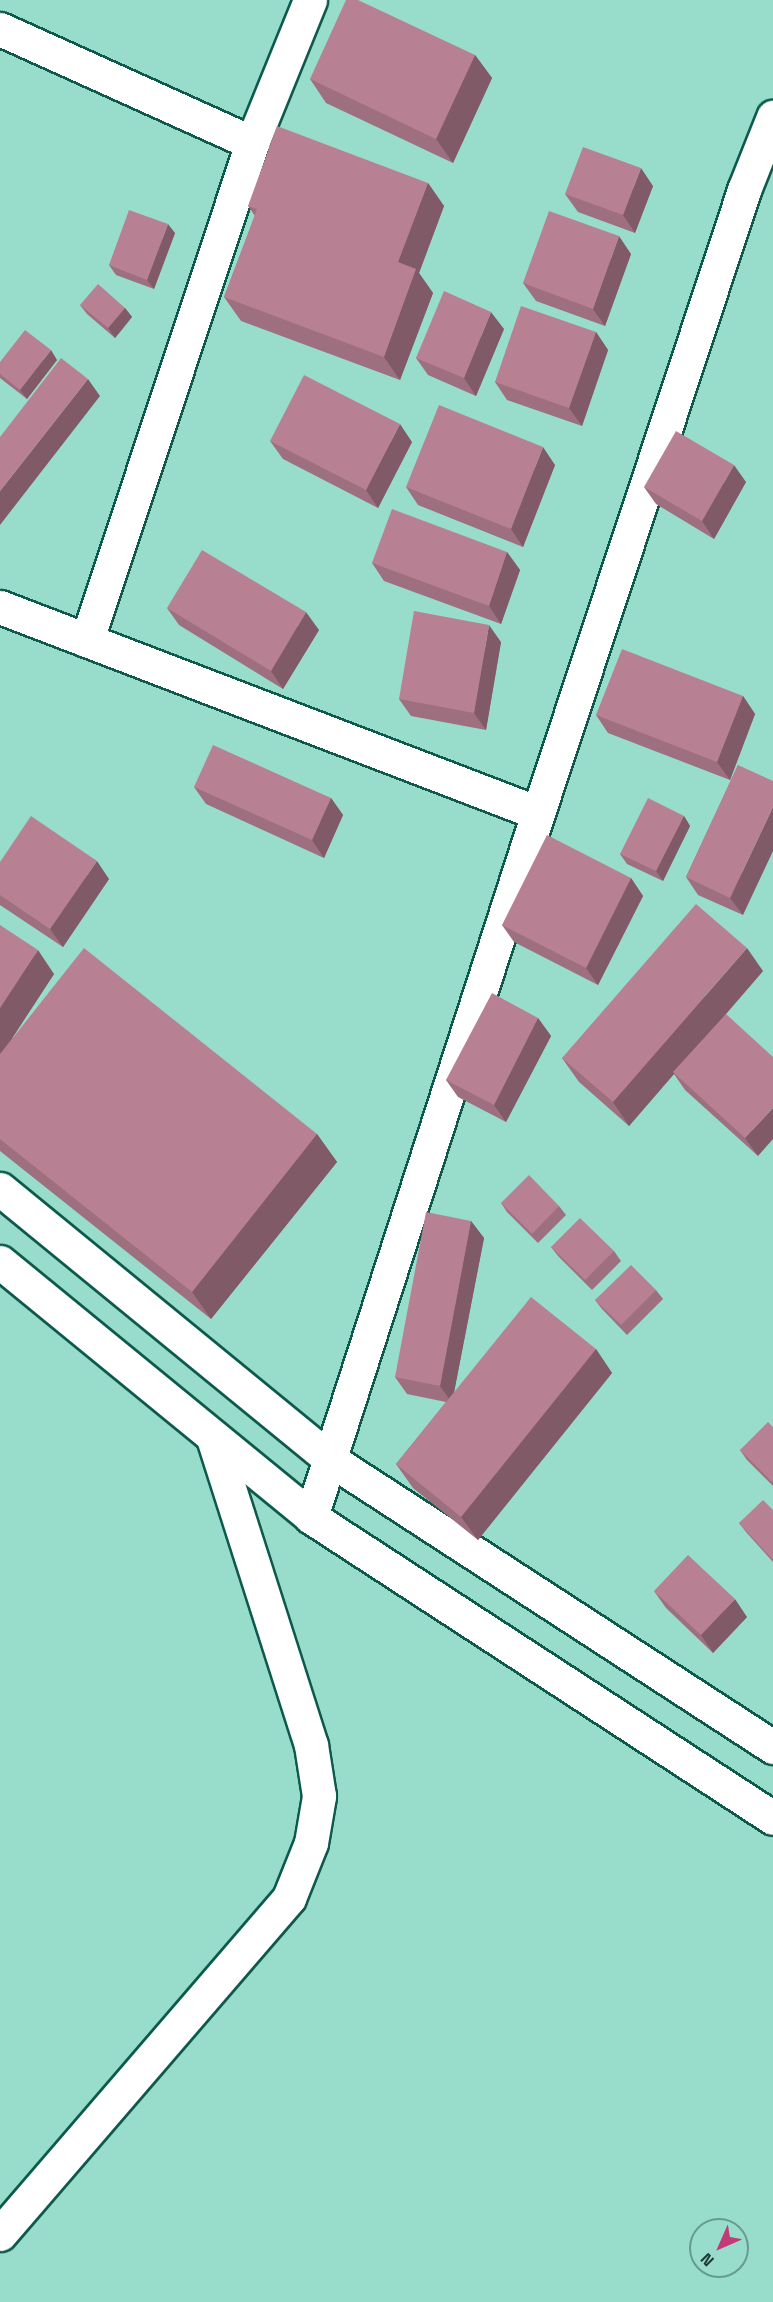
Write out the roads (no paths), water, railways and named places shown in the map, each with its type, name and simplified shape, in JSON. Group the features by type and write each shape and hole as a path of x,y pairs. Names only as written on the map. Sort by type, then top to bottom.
{"street":[{"path":"87,640 252,143 310,0"},
{"path":"0,29 252,143"},
{"path":"311,1517 538,813 744,190 773,117"},
{"path":"0,607 538,813"},
{"path":"0,1189 331,1460 773,1748"},
{"path":"0,1262 311,1517 773,1818"},
{"path":"0,2234 289,1898 311,1843 319,1796 311,1745 213,1437"}]}
